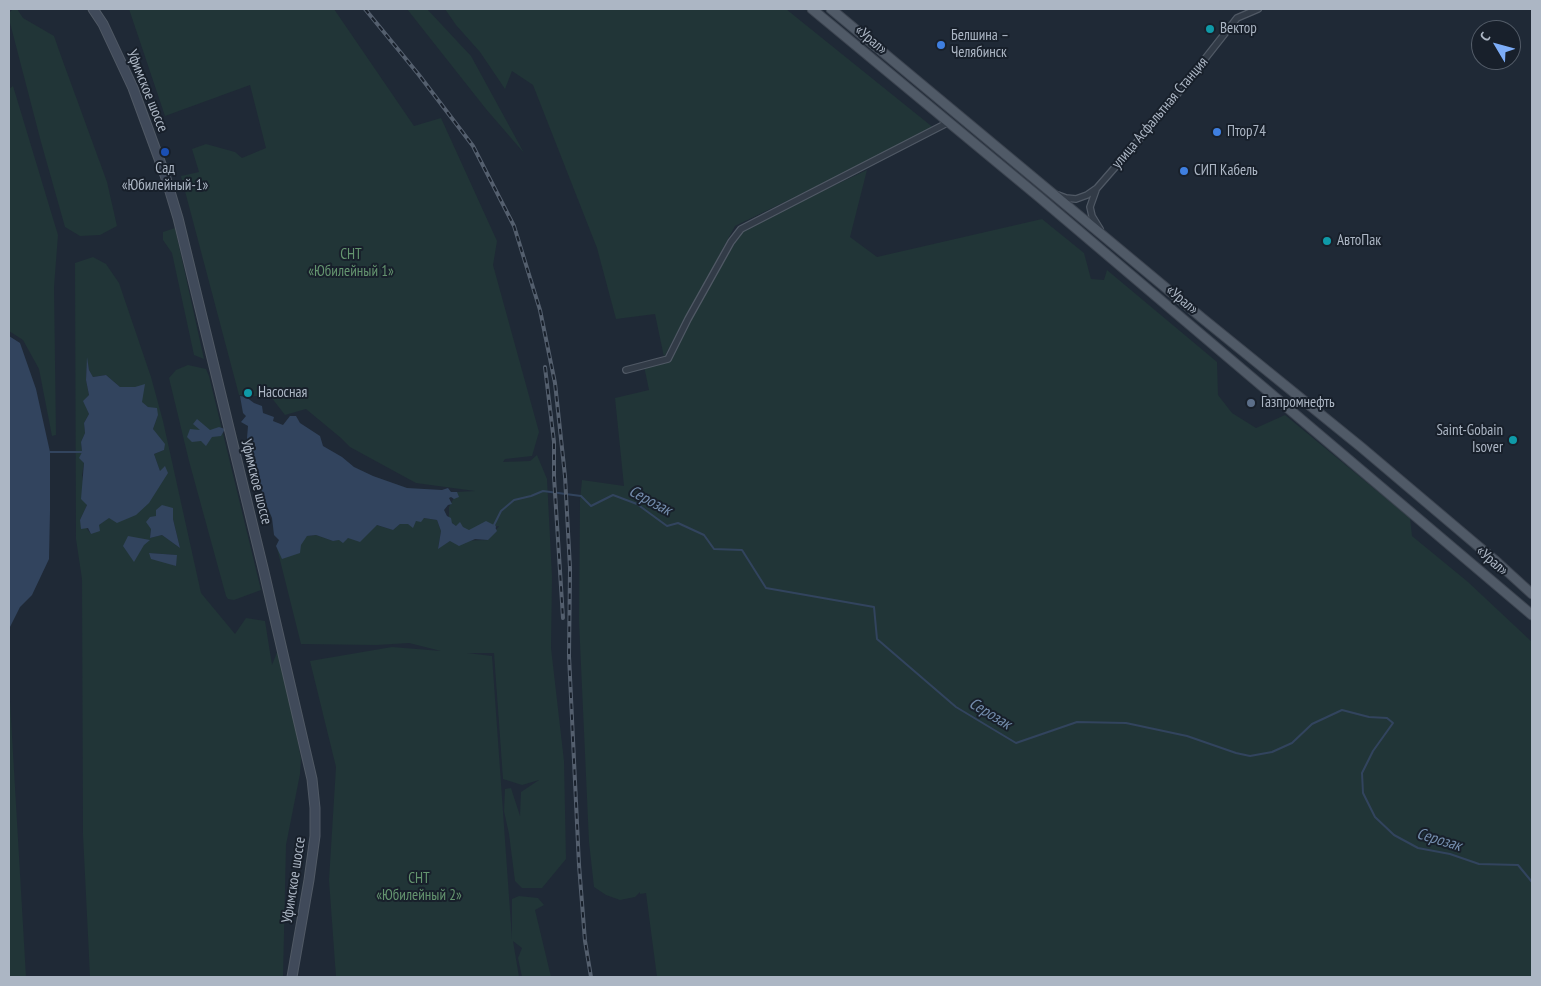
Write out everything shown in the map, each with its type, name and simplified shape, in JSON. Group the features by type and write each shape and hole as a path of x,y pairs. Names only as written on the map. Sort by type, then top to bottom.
{"main road":[{"name":"Уфимское шоссе","path":"93,9 103,24 133,88 178,218 312,779 315,836 292,977"},
{"name":"«Урал»","path":"812,9 1285,404 1532,615"},
{"name":"«Урал»","path":"831,9 1361,447 1532,594"}],"street":[{"name":"улица Асфальтная Станция","path":"1053,194 1076,199 1087,195 1097,188 1164,111 1236,18 1258,9"},
{"path":"626,370 668,359 731,242 741,229 949,122"},
{"path":"1097,188 1090,207 1097,226 1108,239"}],"green space":[{"path":"13,9 17,9 23,18 54,36 107,182 117,226 100,235 80,236 65,227 9,19 9,13"},
{"path":"129,9 334,9 414,126 441,118 497,241 493,265 539,432 532,456 505,459 503,462 530,461 537,455 547,479 552,577 551,648 564,761 566,859 542,888 522,888 515,881 504,811 505,789 511,788 520,816 521,792 539,780 522,785 503,779 494,653 467,653 492,656 512,939 512,899 519,896 538,898 544,905 535,910 551,977 522,977 518,958 522,948 513,941 519,977 336,977 329,880 336,767 310,661 392,647 441,651 409,643 376,645 301,644 277,548 307,536 316,535 333,541 348,538 377,525 393,530 400,524 408,524 424,518 437,520 441,531 438,548 450,541 488,540 499,526 470,532 458,528 449,520 449,507 457,492 475,491 416,483 350,447 306,409 285,415 271,397 239,395 181,176 199,172 192,149 206,144 235,152 242,158 266,148 250,85 165,116"},
{"path":"407,9 427,9 471,56 524,153 486,109"},
{"path":"445,9 786,9 935,129 735,226 664,357 655,314 616,319 597,248 533,85 512,71 505,89 480,52 456,25"},
{"path":"13,86 58,235 54,287 56,435 52,436 39,369 23,340 9,331 9,89"},
{"path":"867,170 850,237 877,257 1042,219 1084,253 1091,279 1104,280 1107,270 1217,362 1218,395 1232,413 1256,428 1285,415 1410,518 1412,536 1468,582 1532,642 1532,977 657,977 646,893 640,894 640,892 635,897 620,900 606,895 594,887 589,842 579,621 580,500 582,480 624,486 615,398 649,390 644,366 664,361 741,233 748,226"},
{"path":"175,228 204,359 194,355 172,253 163,240 163,232"},
{"path":"93,257 106,264 119,283 151,377 163,421 201,593 235,634 246,618 265,621 272,665 278,650 289,693 301,759 300,774 286,845 283,977 90,977 83,834 82,579 76,539 75,263","holes":["87,361 93,377 106,375 120,387 135,387 141,402 158,415 153,429 164,450 154,454 160,471 91,534 80,520 87,505 82,475 84,463 80,458 82,452 81,442 85,433 84,423 89,414 84,401 89,395 86,380","156,516 173,519 180,548 162,535 150,538","149,554 176,555 176,566"]},
{"path":"188,365 206,369 209,376 261,590 234,600 228,599 226,596 189,461 169,378 176,370"},
{"path":"9,684 26,977 9,977"}],"water":[{"path":"9,336 20,343 36,389 50,452 50,511 49,559 32,595 20,607 9,629"},
{"path":"87,357 89,370 93,377 106,375 120,387 135,387 145,384 142,402 148,407 157,408 158,415 153,429 165,444 164,450 154,454 160,471 165,466 168,473 149,503 136,515 117,523 109,518 99,525 100,531 91,534 88,528 81,529 80,520 87,505 81,499 84,463 79,458 82,452 81,442 85,433 84,423 89,414 83,401 89,395 86,380"},
{"path":"240,396 246,397 262,406 263,413 274,417 273,421 283,425 290,416 296,416 300,423 320,436 323,446 342,457 354,467 373,476 407,488 442,490 448,488 451,492 457,492 459,497 449,498 452,504 448,505 444,510 447,516 451,518 452,523 456,526 460,522 463,527 469,530 486,521 494,525 497,531 488,540 475,539 459,546 450,541 438,549 441,531 437,520 424,518 421,522 416,521 413,528 408,524 400,524 393,530 377,525 360,542 348,538 343,543 339,540 333,541 316,535 307,536 301,545 300,553 282,559 276,546 279,540 274,535 272,518 264,499 247,438 248,426 241,422 246,416 243,413"},
{"path":"197,419 210,430 219,427 225,429 221,436 212,437 206,446 201,441 192,442 187,437 190,429 200,430 193,424"},
{"path":"162,505 173,508 173,519 180,548 162,535 150,538 151,529 146,522 150,517 156,516 156,510"},
{"path":"128,536 150,540 144,545 134,562 123,546"},
{"path":"149,553 177,555 176,566 151,559"}],"waterway":[{"path":"50,452 82,452"},
{"name":"Серозак","path":"495,527 494,525 501,511 514,500 543,491 581,496 591,506 613,495 637,504 667,526 678,523 704,535 714,549 742,550 766,588 874,607 877,639 956,707 1016,743 1077,722 1126,723 1187,736 1250,756 1272,752 1292,743 1312,724 1342,710 1369,717 1387,718 1393,723 1373,751 1362,773 1363,793 1375,817 1394,835 1418,848 1450,854 1479,864 1518,865 1532,882"}],"railway":[{"path":"365,9 419,75 473,146 514,226 540,310 555,383 565,476 570,568 569,656 579,865 585,941 591,977"},
{"path":"545,367 554,442 554,477 563,618"}],"place":[{"name":"Вектор","path":"1210,29"},
{"name":"Белшина – Челябинск","path":"941,45"},
{"name":"Птор74","path":"1217,132"},
{"name":"Сад «Юбилейный-1»","path":"165,152"},
{"name":"СИП Кабель","path":"1184,171"},
{"name":"АвтоПак","path":"1327,241"},
{"name":"Насосная","path":"248,393"},
{"name":"Газпромнефть","path":"1251,403"},
{"name":"Saint-Gobain Isover","path":"1513,440"}],"park label":[{"name":"СНТ «Юбилейный 1»","path":"351,264"},
{"name":"СНТ «Юбилейный 2»","path":"419,888"}]}
